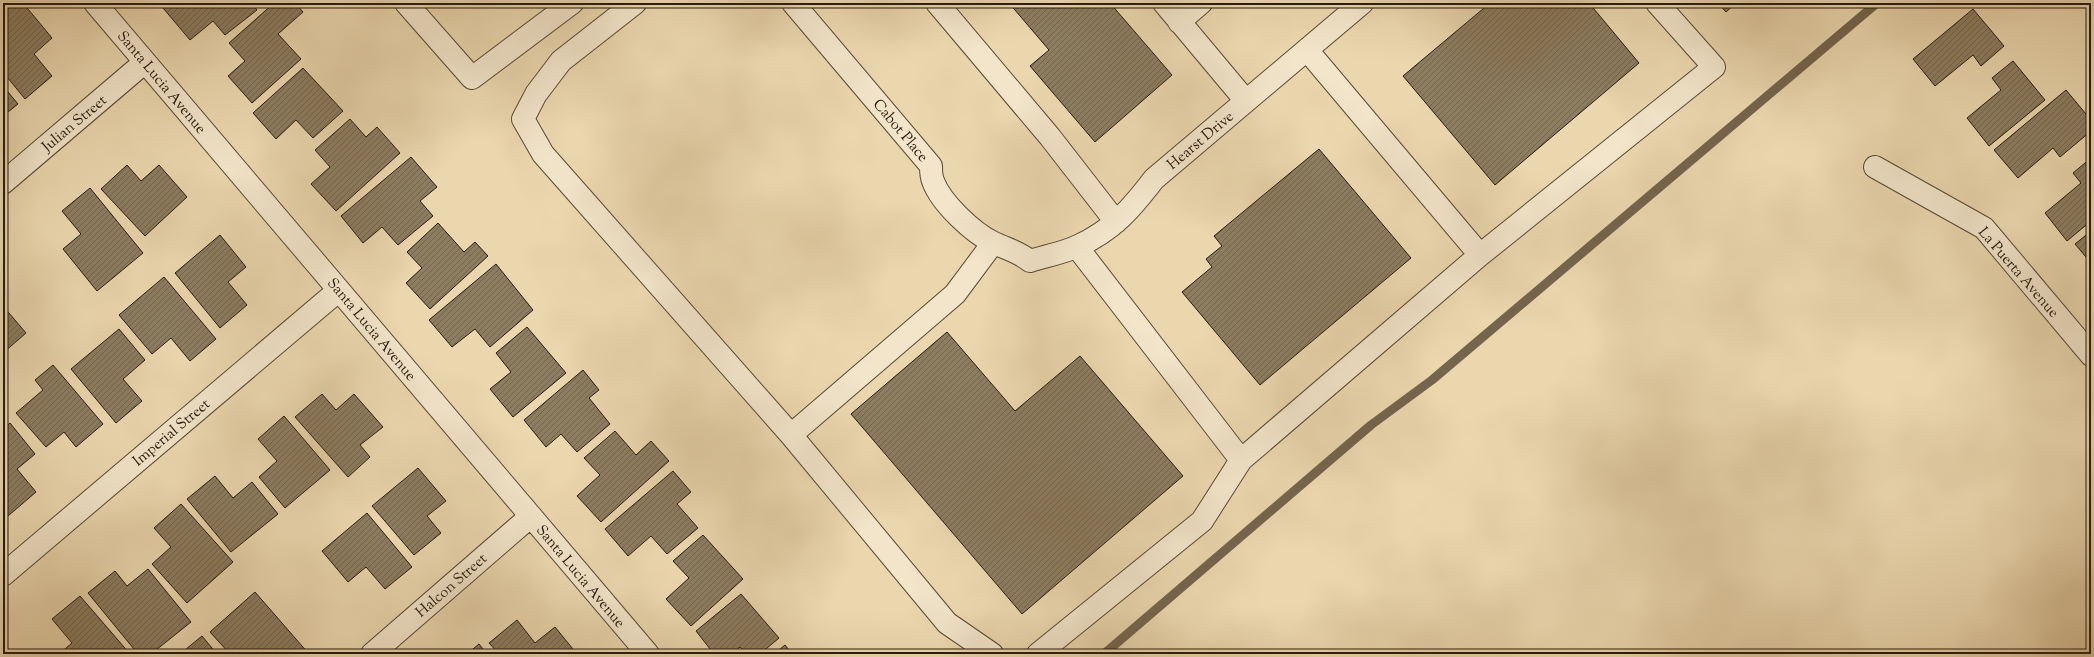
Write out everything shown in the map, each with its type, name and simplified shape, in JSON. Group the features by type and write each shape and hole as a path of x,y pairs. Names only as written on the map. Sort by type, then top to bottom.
{"street":[{"name":"Santa Lucia Avenue","path":"95,3 648,654"},
{"path":"406,3 472,78 572,3"},
{"path":"635,3 561,61 536,94 523,119 543,154 791,435 947,623 992,654"},
{"name":"Cabot Place","path":"794,3 931,166 932,180 943,198 966,223 993,243 1023,255 1030,261"},
{"path":"936,3 1050,137 1116,222"},
{"path":"1164,3 1246,101"},
{"path":"1179,22 1200,3"},
{"name":"Hearst Drive","path":"1030,261 1077,247 1107,230 1132,208 1154,179 1362,3"},
{"path":"1038,654 1202,521 1241,460 1480,255 1714,67 1657,3"},
{"path":"1307,50 1480,255"},
{"name":"Julian Street","path":"3,183 145,62"},
{"name":"La Puerta Avenue","path":"1875,167 1984,228 2091,355"},
{"path":"791,435 955,294 993,243"},
{"path":"1077,247 1241,460"},
{"name":"Imperial Street","path":"3,575 339,290"},
{"name":"Halcon Street","path":"372,654 531,516"}],"building":[{"path":"9,3 23,3 52,38 34,54 52,76 25,99 3,72 3,8"},
{"path":"168,3 251,3 257,10 225,35 213,21 190,40 163,8"},
{"path":"274,3 295,3 303,12 278,34 301,59 252,103 228,76 245,61 229,43"},
{"path":"1009,3 1110,3 1172,75 1095,142 1030,66 1049,50"},
{"path":"1490,3 1589,3 1639,63 1495,185 1403,76"},
{"path":"1718,3 1736,3 1726,12"},
{"path":"1973,9 2004,46 1981,66 1973,55 1935,86 1913,59"},
{"path":"2013,61 2045,100 1989,146 1967,118 2001,90 1992,78"},
{"path":"303,68 343,111 313,138 296,120 276,139 253,113"},
{"path":"3,86 18,104 3,116"},
{"path":"2066,90 2091,120 2091,131 2060,157 2053,148 2018,178 1994,150"},
{"path":"350,119 366,137 377,127 400,153 336,211 311,184 330,167 315,150"},
{"path":"1319,149 1411,258 1260,385 1182,292 1212,267 1206,259 1222,246 1214,236"},
{"path":"411,157 437,187 420,201 433,216 398,245 382,227 363,243 341,216"},
{"path":"2091,158 2091,221 2067,241 2045,213 2081,183 2073,173"},
{"path":"127,165 141,181 159,165 187,197 145,236 101,189"},
{"path":"90,188 143,253 97,291 63,249 81,234 62,211"},
{"path":"438,223 464,252 475,242 488,256 430,309 406,283 422,268 407,252"},
{"path":"2091,231 2091,263 2075,244"},
{"path":"220,235 246,267 228,282 247,305 220,328 175,273"},
{"path":"496,264 533,310 490,347 475,329 452,347 429,320"},
{"path":"164,277 216,339 190,361 171,338 152,354 119,315"},
{"path":"3,306 26,333 3,353"},
{"path":"527,327 566,373 513,417 490,389 511,372 496,353"},
{"path":"119,329 145,360 123,379 142,401 116,423 71,369"},
{"path":"947,332 1015,411 1080,356 1183,476 1022,614 851,414"},
{"path":"53,365 103,424 76,447 64,432 46,447 16,413 43,390 35,380"},
{"path":"583,370 599,390 589,398 610,424 577,452 561,434 546,447 524,420"},
{"path":"322,394 336,410 354,394 383,427 360,445 370,457 348,477 295,417"},
{"path":"284,416 330,470 285,508 259,477 277,461 258,439"},
{"path":"10,423 35,454 17,469 36,492 8,516 3,510 3,429"},
{"path":"615,431 636,455 651,441 669,461 601,522 577,496 600,475 584,458"},
{"path":"418,468 446,501 427,516 441,533 414,555 372,506"},
{"path":"673,471 691,492 677,504 698,528 667,554 651,536 628,556 605,529"},
{"path":"215,476 233,498 252,482 278,514 231,552 187,499"},
{"path":"181,504 233,562 187,603 152,564 171,547 154,528"},
{"path":"367,513 412,567 385,589 366,567 348,582 322,551"},
{"path":"703,535 743,579 691,626 666,599 689,578 673,561"},
{"path":"148,569 191,622 151,654 138,654 88,593 115,571 127,586"},
{"path":"255,592 309,654 230,654 210,632"},
{"path":"741,594 779,638 760,654 746,654 740,647 732,654 714,654 696,631"},
{"path":"80,596 130,654 59,654 72,643 52,619"},
{"path":"517,620 535,643 555,627 577,654 499,654 489,643"},
{"path":"202,636 217,654 180,654"},
{"path":"479,644 487,654 467,654"},
{"path":"785,645 792,654 774,654"}],"waterway":[{"path":"1104,654 1371,425 1432,380 1877,3"}]}
